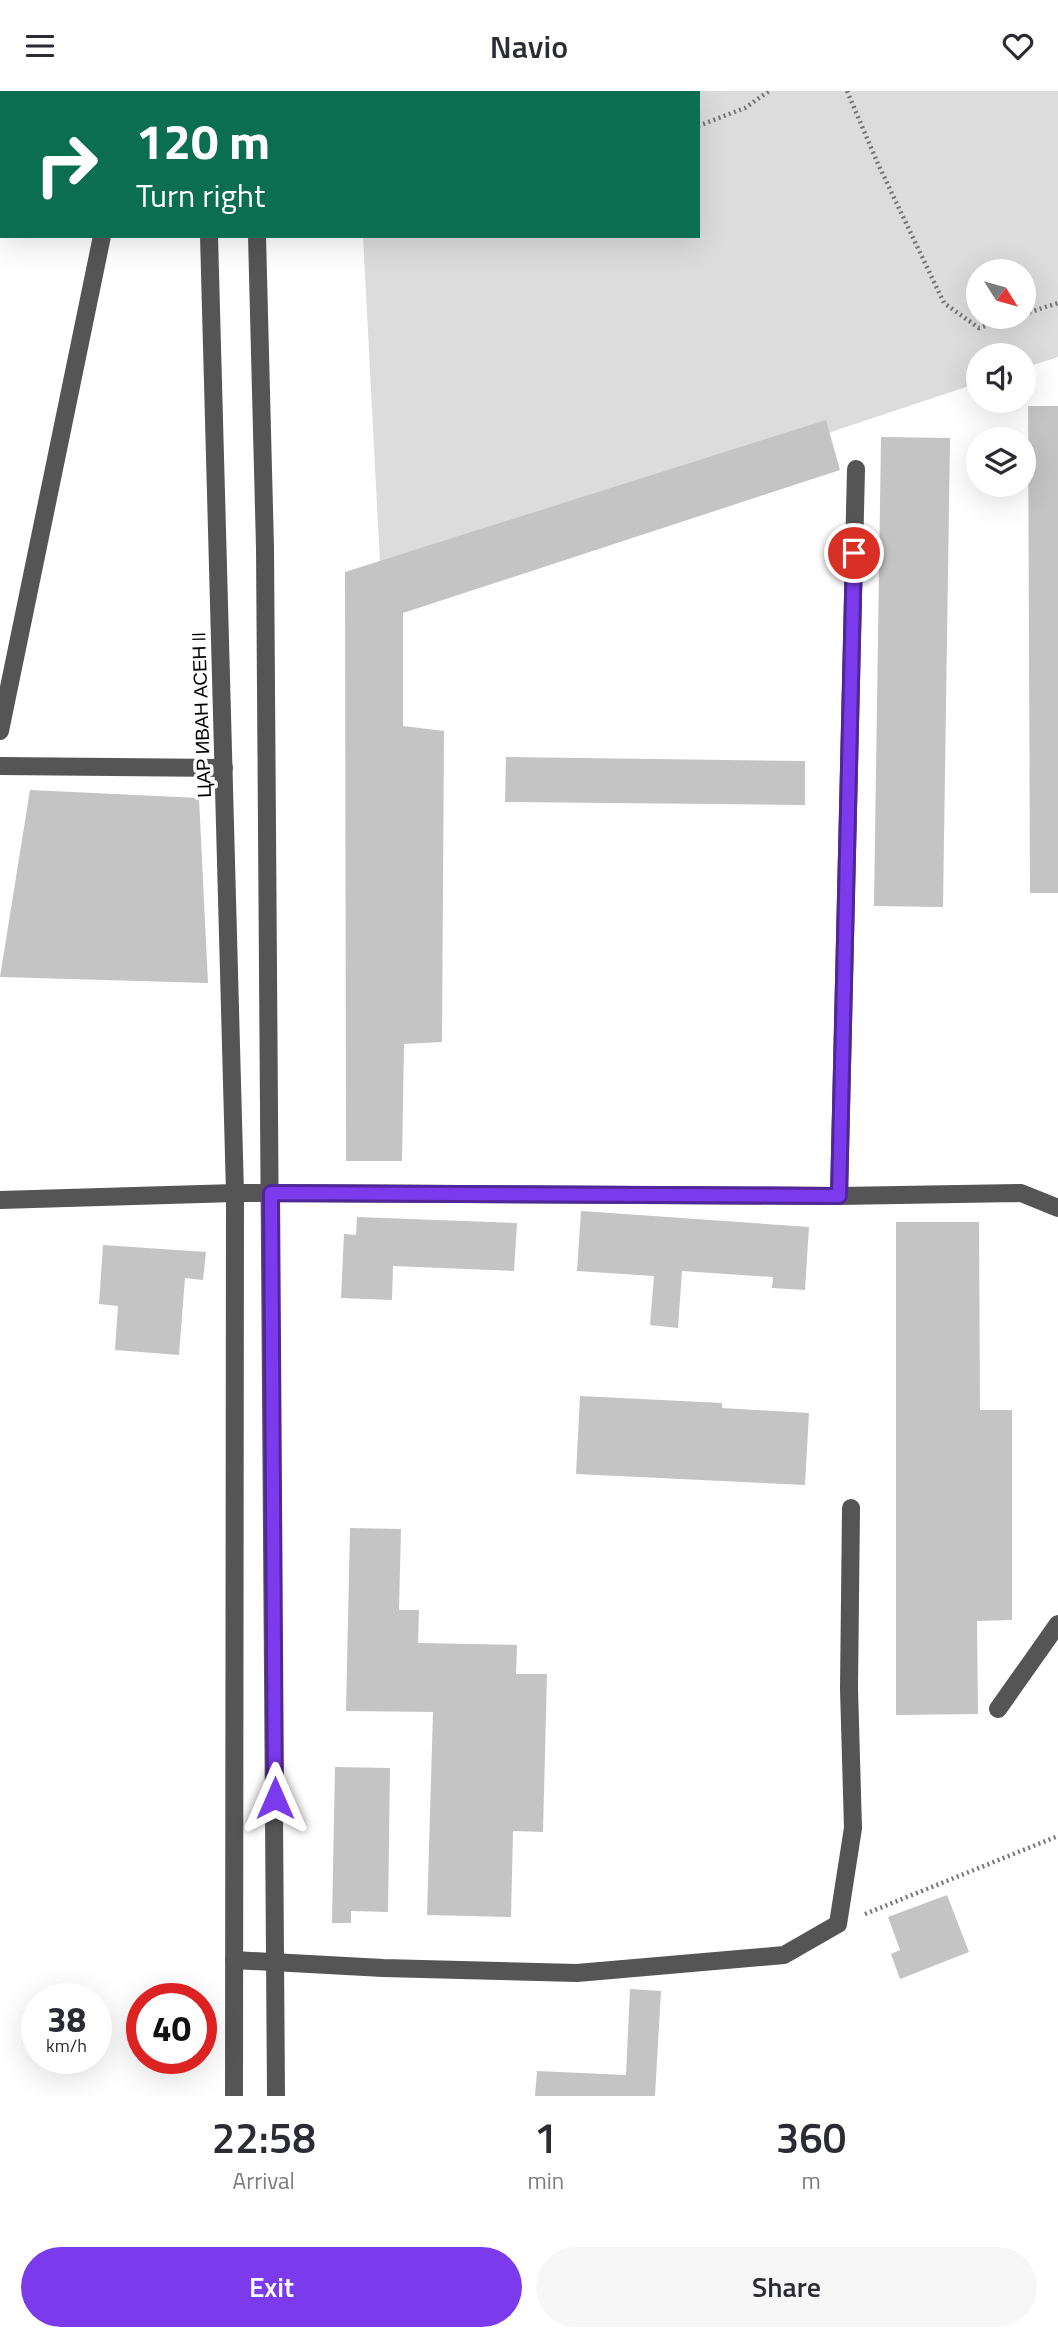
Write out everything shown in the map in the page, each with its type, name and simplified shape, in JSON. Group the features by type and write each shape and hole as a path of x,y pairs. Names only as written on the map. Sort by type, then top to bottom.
{"street":[{"path":"0,731 102,238"},
{"name":"ЦАР ИВАН АСЕН II","path":"209,238 235,1193 234,2096"},
{"path":"257,238 265,548 276,2096"},
{"path":"839,1196 856,469"},
{"path":"0,766 224,768"},
{"path":"0,1200 235,1193 839,1196 1021,1193 1058,1208"},
{"path":"234,1960 577,1973 784,1955 838,1924 853,1828 849,1689 851,1509"},
{"path":"998,1709 1058,1624"}],"path":[{"path":"700,126 745,108 769,91"},
{"path":"847,91 944,303 966,318"},
{"path":"1036,310 1058,303"},
{"path":"838,1924 1058,1836"}],"shaded area":[{"path":"700,91 1058,91 1058,357 1036,364 1036,343 966,343 966,387 381,582 363,238 700,238"}],"building":[{"path":"1036,406 1058,406 1058,893 1030,893 1028,497 1036,497 1036,427 1028,427 1028,413 1036,413"},
{"path":"826,420 840,470 403,613 403,726 444,731 442,1042 404,1044 402,1161 346,1161 345,572"},
{"path":"881,437 950,438 943,907 874,906"},
{"path":"506,757 805,761 805,805 505,802"},
{"path":"30,790 199,798 208,983 0,977"},
{"path":"581,1211 809,1227 805,1290 772,1288 773,1277 682,1271 678,1328 650,1325 654,1276 577,1271"},
{"path":"357,1217 517,1223 514,1271 393,1266 392,1300 341,1298 344,1234 356,1235"},
{"path":"896,1222 979,1222 980,1410 1012,1410 1012,1620 977,1621 978,1714 896,1715"},
{"path":"103,1245 206,1252 203,1280 185,1278 179,1355 115,1350 118,1306 99,1304"},
{"path":"580,1396 722,1403 722,1408 809,1413 805,1485 576,1474"},
{"path":"350,1528 401,1529 399,1610 419,1610 418,1643 517,1645 516,1674 547,1674 543,1832 513,1831 511,1917 427,1915 433,1712 346,1711"},
{"path":"335,1767 390,1768 388,1912 351,1911 351,1923 332,1923"},
{"path":"947,1895 969,1952 900,1979 891,1954 900,1950 888,1917"},
{"path":"630,1989 661,1991 655,2096 535,2096 537,2071 626,2075"}],"route":[{"path":"275,1798 271,1193 839,1196 854,553"}]}
